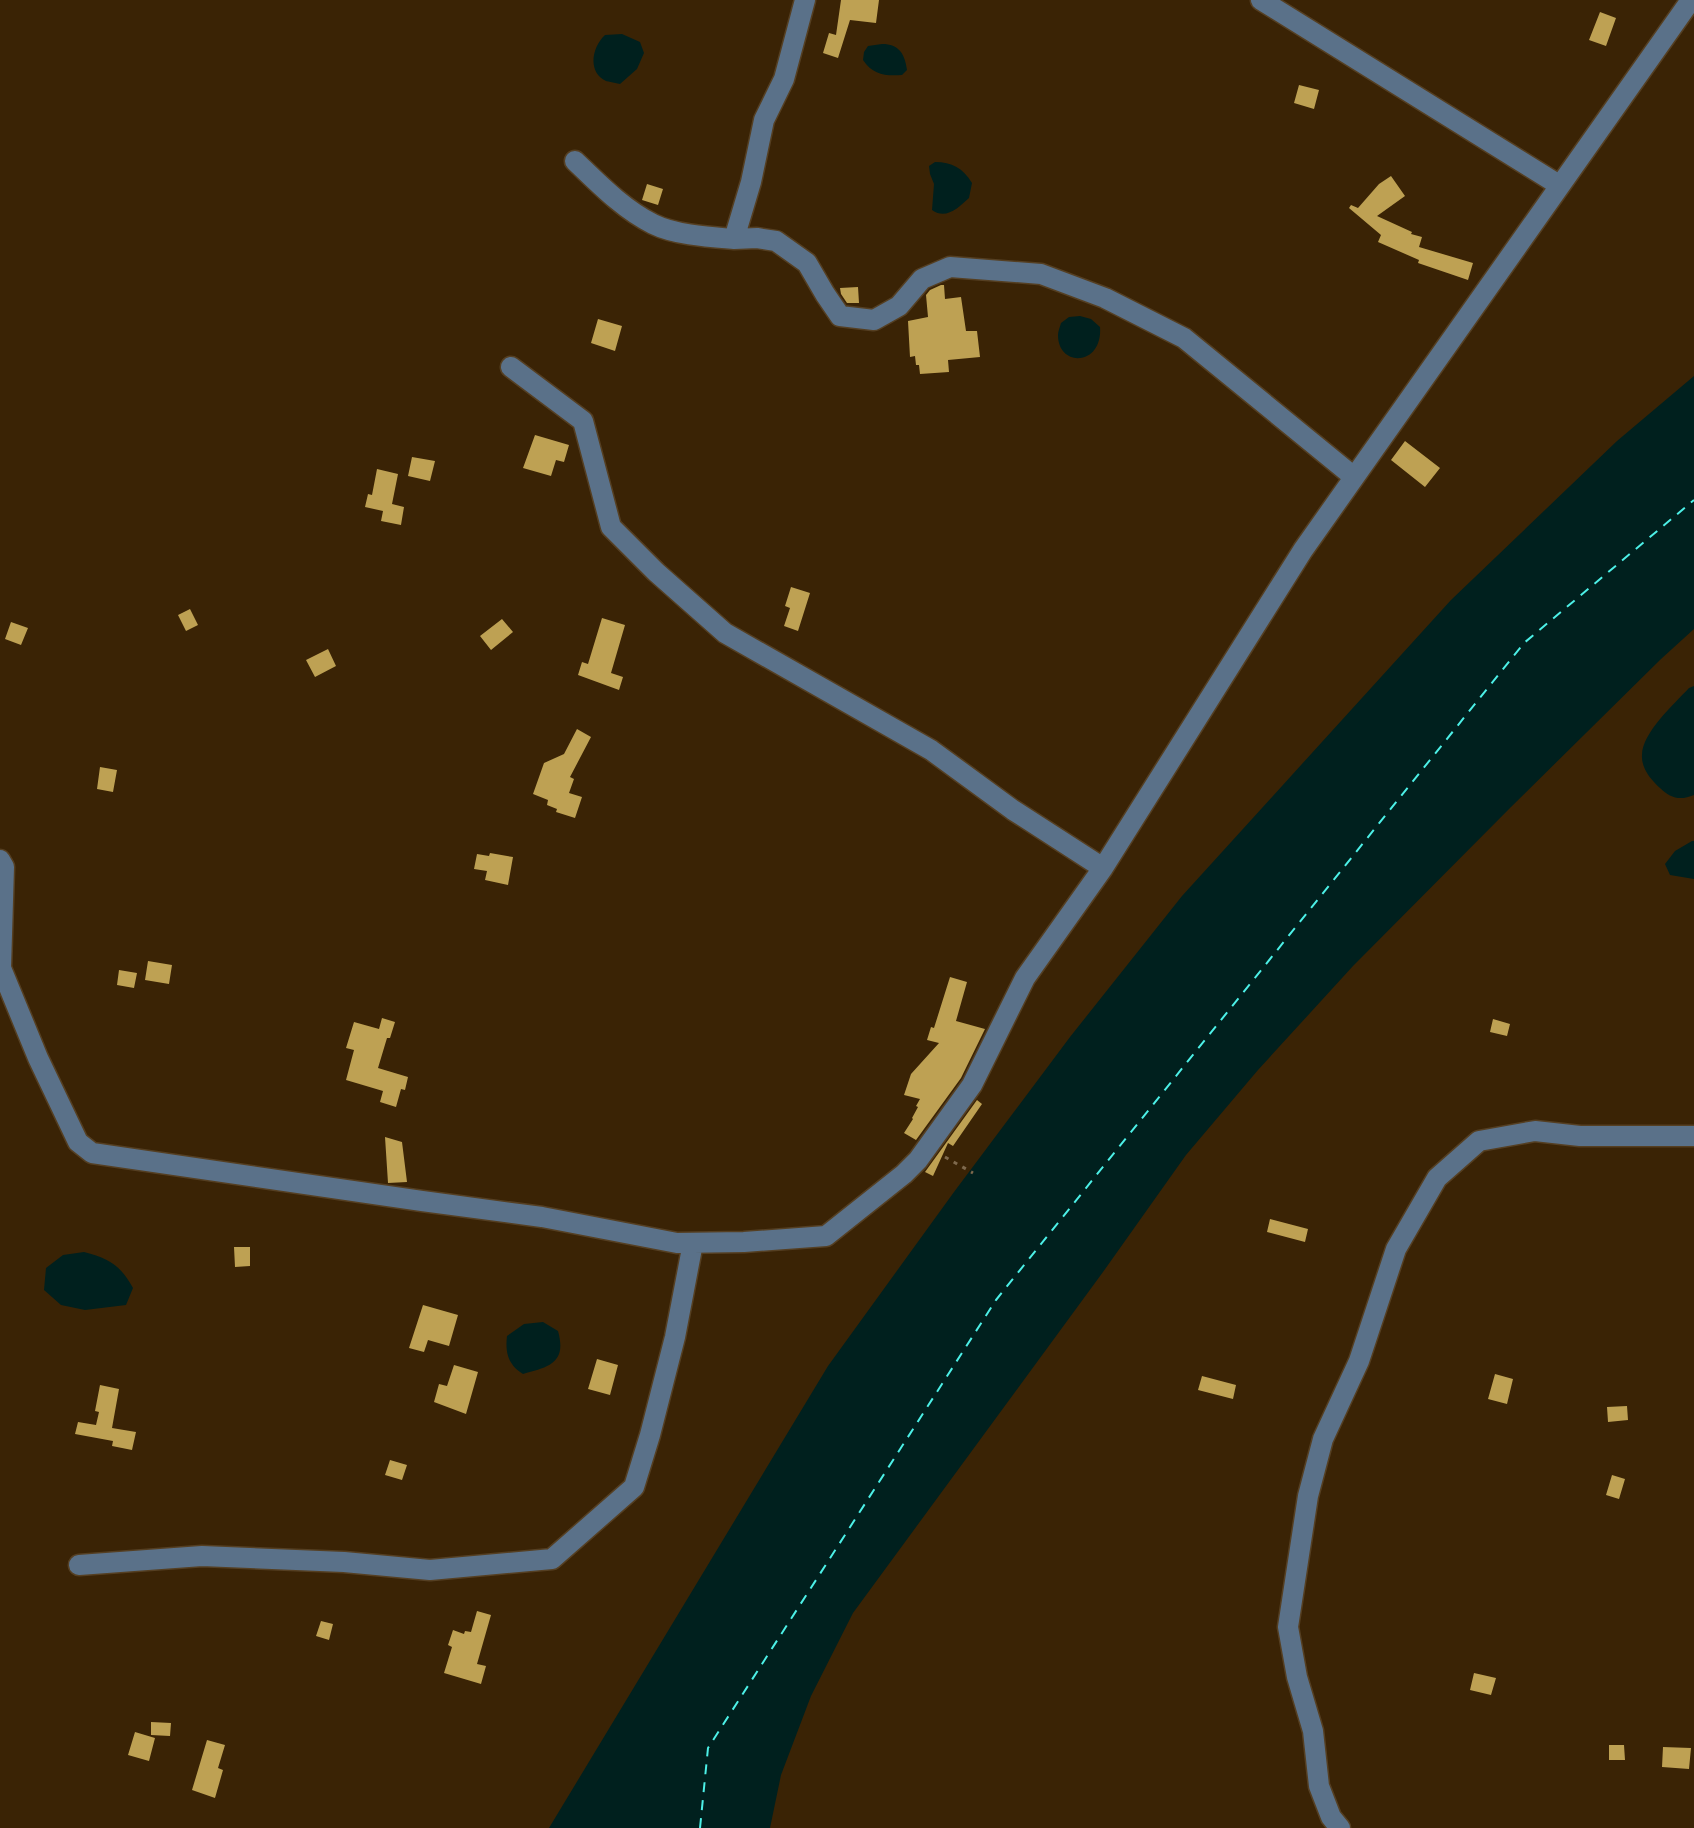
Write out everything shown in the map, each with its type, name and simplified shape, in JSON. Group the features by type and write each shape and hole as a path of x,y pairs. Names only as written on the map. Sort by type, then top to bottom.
{"street":[{"path":"734,239 751,182 764,120 784,79 805,0"},
{"path":"1261,0 1559,185"},
{"path":"0,860 4,867 1,968 38,1058 78,1142 92,1153 542,1217 677,1243 826,1236 904,1174 972,1085 1025,978 1103,868 1303,550 1691,0"},
{"path":"575,161 612,197 654,225 700,236 776,241 807,263 840,316 874,320 899,306 922,279 950,267 1041,274 1105,298 1184,338 1354,477"},
{"path":"511,367 583,421 611,527 725,633 931,750 1013,810 1103,868"},
{"path":"1340,1828 1331,1817 1319,1786 1313,1731 1297,1677 1288,1627 1308,1496 1323,1439 1359,1361 1396,1249 1437,1178 1479,1141 1535,1131 1580,1136 1694,1136"},
{"path":"79,1565 202,1556 344,1562 430,1570 552,1559 634,1487 671,1351 693,1243"}],"path":[{"path":"927,1147 973,1173"}],"water":[{"path":"622,34 640,42 644,53 637,69 620,84 600,77 594,59 597,46 605,35"},
{"path":"882,44 897,48 903,55 907,70 902,75 880,74 863,60 868,46"},
{"path":"935,162 956,167 972,183 969,198 956,209 942,214 932,210 934,184 929,166"},
{"path":"1069,317 1091,319 1100,327 1095,349 1080,358 1065,353 1060,346 1058,332 1061,323"},
{"path":"1694,376 1694,629 1353,966 1186,1155 853,1613 811,1696 781,1775 770,1828 549,1828 828,1366 1070,1037 1182,896 1451,600 1617,441"},
{"path":"1694,686 1694,795 1676,798 1664,791 1647,773 1642,760 1643,746 1660,719"},
{"path":"1692,841 1694,879 1670,875 1665,864 1675,851"},
{"path":"84,1252 107,1260 124,1274 133,1288 126,1305 85,1310 61,1305 44,1290 46,1268 63,1255"},
{"path":"543,1322 558,1331 558,1357 548,1366 523,1374 509,1358 507,1336 524,1324"}],"building":[{"path":"841,0 879,0 876,23 850,20 838,58 823,53 829,33 836,35"},
{"path":"1600,12 1616,18 1606,46 1589,40"},
{"path":"1299,85 1319,90 1314,109 1294,103"},
{"path":"1391,176 1405,196 1377,216 1422,237 1419,247 1473,263 1468,280 1418,263 1419,260 1378,242 1381,235 1349,208 1351,205 1358,208 1379,184"},
{"path":"647,184 663,189 658,205 642,200"},
{"path":"944,285 945,299 961,297 966,331 977,331 980,357 948,360 949,372 920,374 915,356 910,357 908,321 928,317 926,295"},
{"path":"858,287 859,303 847,303 840,288"},
{"path":"598,319 622,326 615,351 591,343"},
{"path":"535,435 569,445 564,462 556,460 551,476 523,468"},
{"path":"1405,441 1440,468 1425,487 1391,460"},
{"path":"412,457 435,461 430,481 408,476"},
{"path":"377,469 398,474 392,504 404,507 401,525 381,521 383,511 365,507 368,494 372,495"},
{"path":"791,587 810,593 798,631 784,626 790,608 785,606"},
{"path":"190,609 198,625 186,631 178,615"},
{"path":"602,618 625,625 611,673 623,677 619,690 578,675 582,662 588,664"},
{"path":"502,619 513,632 491,650 480,636"},
{"path":"11,622 28,628 21,645 5,639"},
{"path":"328,649 336,666 315,677 306,660"},
{"path":"577,729 591,737 570,777 574,779 569,793 582,797 575,818 556,812 557,809 547,805 548,800 533,794 544,763 564,754"},
{"path":"100,767 117,770 113,792 97,789"},
{"path":"490,853 513,857 508,885 485,880 487,871 474,869 477,854 489,856"},
{"path":"148,961 172,965 169,984 145,980"},
{"path":"119,970 137,973 134,988 117,985"},
{"path":"950,977 967,982 956,1021 985,1029 961,1078 916,1140 904,1133 920,1099 904,1095 911,1074 939,1043 927,1040 931,1027 934,1028"},
{"path":"382,1018 395,1022 378,1068 408,1077 396,1107 380,1102 383,1091 346,1080 354,1050 346,1048 354,1022 379,1029"},
{"path":"1493,1019 1510,1024 1507,1036 1490,1032"},
{"path":"977,1100 982,1104 953,1146 948,1143 933,1176 925,1172"},
{"path":"385,1137 402,1142 407,1182 388,1183"},
{"path":"1270,1219 1308,1229 1305,1242 1267,1232"},
{"path":"234,1247 250,1247 250,1266 235,1267"},
{"path":"423,1305 458,1315 449,1346 428,1340 424,1352 409,1348"},
{"path":"597,1359 618,1365 610,1395 588,1389"},
{"path":"454,1365 478,1372 466,1414 434,1402 439,1384 447,1386"},
{"path":"1495,1374 1513,1379 1507,1404 1488,1399"},
{"path":"1202,1376 1236,1385 1233,1399 1198,1390"},
{"path":"100,1385 119,1389 112,1428 136,1432 132,1450 112,1446 113,1441 75,1434 78,1422 96,1425"},
{"path":"1627,1406 1628,1420 1608,1422 1607,1407"},
{"path":"390,1460 407,1465 402,1480 385,1475"},
{"path":"1612,1475 1625,1479 1619,1499 1606,1495"},
{"path":"477,1611 491,1615 477,1664 486,1666 481,1684 444,1673 452,1647 448,1645 453,1630 464,1634 465,1631 471,1632"},
{"path":"321,1621 333,1624 329,1640 316,1636"},
{"path":"1474,1673 1496,1678 1491,1695 1470,1690"},
{"path":"151,1722 171,1723 170,1736 151,1735"},
{"path":"135,1732 155,1738 149,1761 128,1755"},
{"path":"207,1740 225,1745 218,1768 223,1770 215,1798 192,1790"},
{"path":"1609,1745 1624,1745 1625,1760 1609,1760"},
{"path":"1663,1747 1691,1748 1689,1769 1662,1767"}],"ferry route":[{"path":"700,1828 708,1748 996,1300 1524,643 1694,500"}]}
